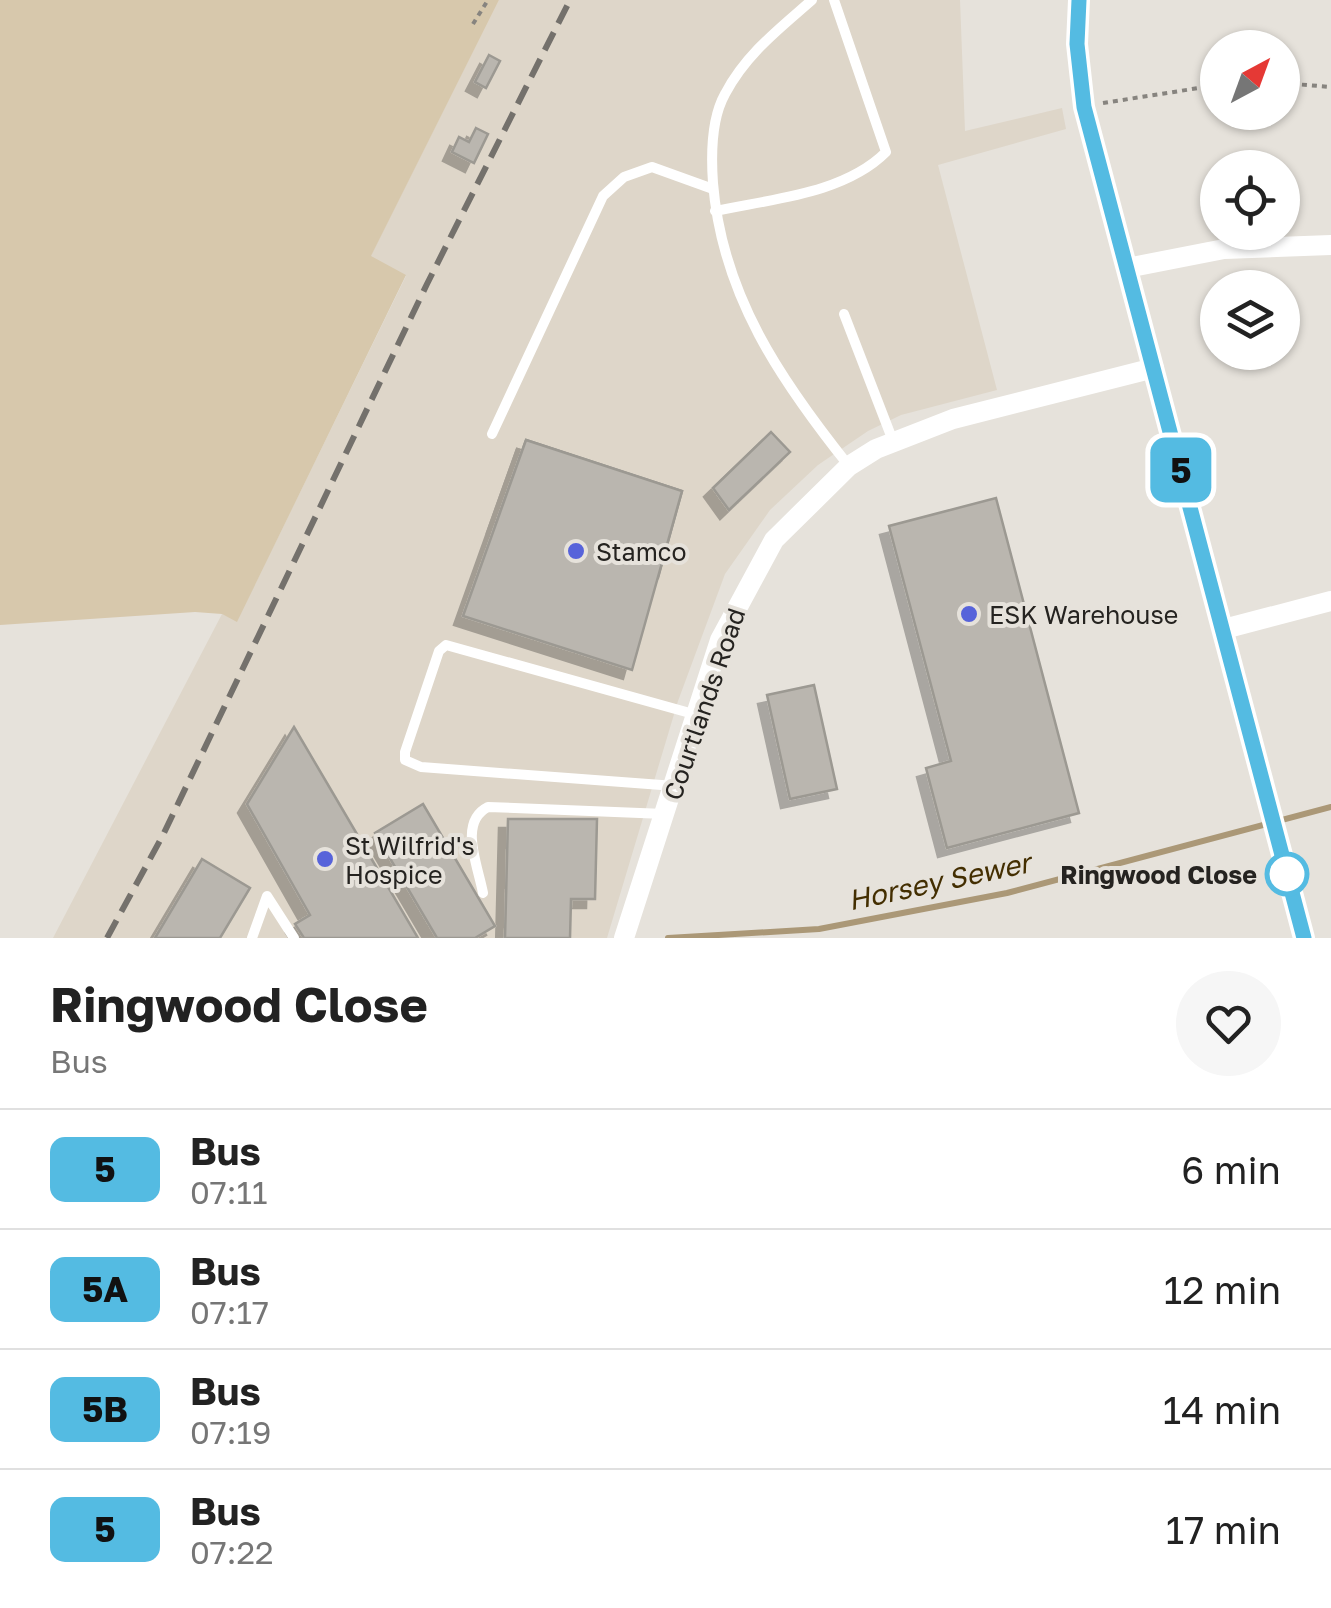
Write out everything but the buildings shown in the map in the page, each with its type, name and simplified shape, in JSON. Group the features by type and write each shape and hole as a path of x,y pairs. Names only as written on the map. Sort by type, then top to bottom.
{"street":[{"path":"1078,0 1077,44 1084,107 1304,938"},
{"path":"1128,268 1224,248 1331,245"},
{"name":"Courtlands Road","path":"624,938 720,640 774,540 848,466 894,441 953,419 1154,368"},
{"path":"1224,630 1331,601"}],"lane":[{"path":"715,210 808,191 868,170 886,152 834,0"},
{"path":"804,2 755,48 722,97 710,152 715,210 726,260 749,320 780,375 848,466"},
{"path":"492,434 604,196 614,184 652,168 714,189"},
{"path":"844,314 862,371 870,379 894,441"},
{"path":"675,786 421,767 406,760 405,752 439,650 446,645 698,715"},
{"path":"482,893 470,827 477,813 488,807 666,814"},
{"path":"252,938 267,896 294,938"}],"path":[{"path":"473,24 488,0"},
{"path":"1300,84 1331,86"},
{"path":"1084,107 1200,88"}],"shaded area":[{"path":"0,0 499,0 371,256 406,275 237,622 222,614 195,612 0,625"},
{"path":"499,0 960,0 965,131 1062,108 1066,129 938,165 997,390 901,415 868,431 818,465 770,510 725,574 678,701 607,938 53,938 222,614 237,621 406,276 370,257"}],"waterway":[{"name":"Horsey Sewer","path":"668,938 819,929 1007,893 1331,807"}],"railway":[{"path":"107,938 163,835 427,284 570,0"}],"bus line":[{"name":"5","path":"1079,0 1077,44 1084,107 1304,938"}],"place":[{"name":"Stamco","path":"576,551"},
{"name":"ESK Warehouse","path":"969,614"},
{"name":"St Wilfrid's Hospice","path":"325,859"},
{"name":"Ringwood Close","path":"1287,874"}]}
